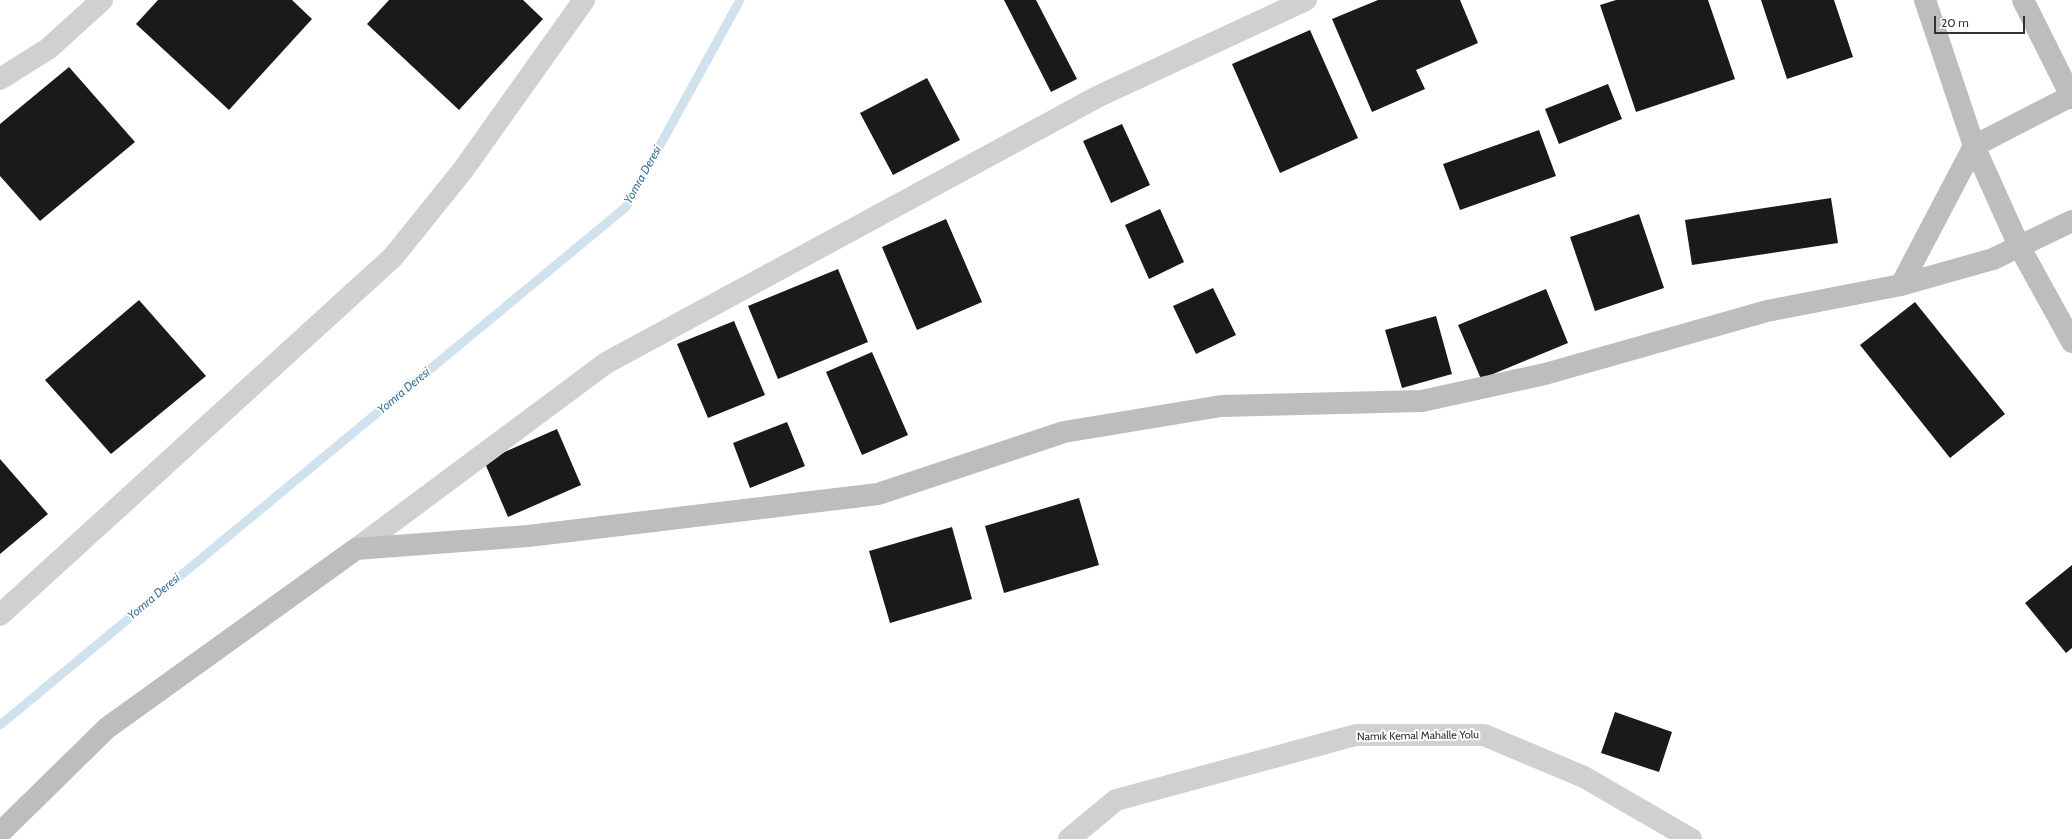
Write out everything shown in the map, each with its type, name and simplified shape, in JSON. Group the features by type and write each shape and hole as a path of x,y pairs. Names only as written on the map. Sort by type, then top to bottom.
{"main road":[{"path":"1925,0 1974,146 2019,246 2072,342"},
{"path":"1901,285 1974,146 2072,97 2023,0"},
{"path":"0,833 107,728 356,549 528,536 878,494 1064,432 1221,406 1422,401 1545,374 1767,311 1901,285 1993,259 2072,221"}],"street":[{"path":"0,79 48,49 102,0"},
{"path":"0,615 393,257 463,170 584,0"},
{"path":"356,549 606,363 1099,96 1306,0"},
{"name":"Namık Kemal Mahalle Yolu","path":"1069,839 1116,800 1356,735 1484,735 1584,776 1691,839"}],"building":[{"path":"158,0 292,0 312,19 229,110 136,24"},
{"path":"389,0 523,0 543,19 459,110 367,24"},
{"path":"1004,0 1036,0 1077,79 1051,92"},
{"path":"1378,0 1460,0 1478,43 1416,70 1425,89 1372,112 1332,19"},
{"path":"1616,0 1708,0 1735,79 1636,112 1600,5"},
{"path":"1761,0 1834,0 1853,57 1787,79"},
{"path":"1310,30 1358,138 1280,173 1232,64"},
{"path":"69,67 135,142 40,221 0,176 0,124"},
{"path":"927,78 960,140 893,175 860,113"},
{"path":"1608,84 1622,119 1559,144 1545,109"},
{"path":"1122,124 1150,185 1111,203 1083,141"},
{"path":"1539,130 1556,176 1460,210 1443,164"},
{"path":"1831,198 1838,243 1692,265 1685,220"},
{"path":"1160,209 1184,262 1149,279 1125,225"},
{"path":"1639,214 1664,288 1595,311 1570,237"},
{"path":"946,219 982,302 917,330 882,247"},
{"path":"838,269 868,342 778,379 748,306"},
{"path":"1213,288 1236,335 1196,354 1173,306"},
{"path":"1546,289 1568,343 1481,379 1458,325"},
{"path":"139,300 206,376 111,454 45,380"},
{"path":"1915,302 2005,414 1950,458 1860,345"},
{"path":"1436,316 1452,374 1402,388 1385,330"},
{"path":"734,321 765,395 708,418 677,344"},
{"path":"872,352 908,435 862,455 826,372"},
{"path":"787,422 805,466 750,488 733,443"},
{"path":"557,429 581,485 508,517 484,461"},
{"path":"0,459 48,514 0,554"},
{"path":"1079,498 1099,565 1004,593 985,526"},
{"path":"952,527 972,599 890,623 869,551"},
{"path":"2072,565 2072,648 2066,653 2025,603"},
{"path":"1615,712 1672,732 1659,772 1601,753"}],"waterway":[{"name":"Yomra Deresi","path":"0,725 626,207 740,0"}]}
